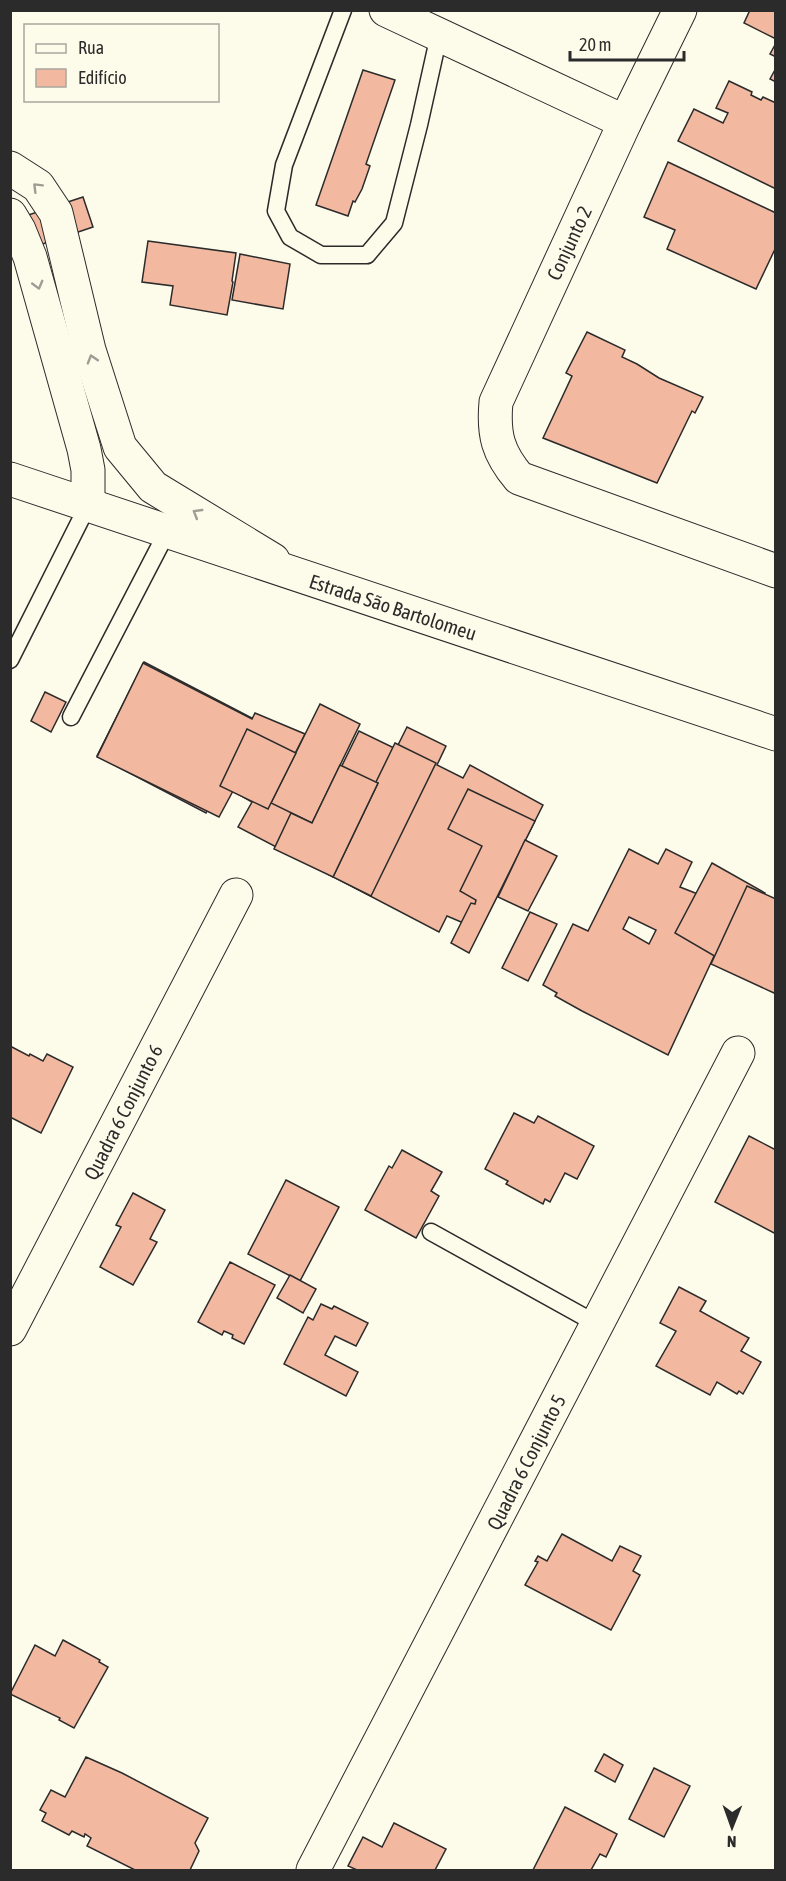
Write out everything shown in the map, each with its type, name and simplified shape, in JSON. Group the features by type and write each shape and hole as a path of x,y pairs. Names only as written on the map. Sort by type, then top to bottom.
{"street":[{"path":"386,10 625,122"},
{"name":"Conjunto 2","path":"680,10 625,122 496,402 494,419 500,452 519,478 776,571"},
{"path":"10,168 38,186 56,213 89,350 120,447 153,487 300,577"},
{"path":"10,215 30,257 82,439 88,470 88,505"},
{"name":"Estrada São Bartolomeu","path":"10,479 776,734"},
{"name":"Quadra 6 Conjunto 6","path":"10,1329 236,895"},
{"name":"Quadra 6 Conjunto 5","path":"313,1870 738,1053"}],"lane":[{"path":"343,10 284,165 276,211 290,237 321,255 367,255 394,223 439,35"},
{"path":"10,660 88,505"},
{"path":"71,717 167,532"},
{"path":"431,1232 597,1324"}],"building":[{"path":"750,10 776,10 776,39 744,23"},
{"path":"776,43 776,57 770,54"},
{"path":"776,68 776,82 770,79"},
{"path":"363,70 395,80 366,164 370,166 362,189 355,202 353,201 348,216 316,205"},
{"path":"729,81 752,92 751,95 761,100 763,97 776,103 776,189 678,141 694,109 723,123 728,113 716,108"},
{"path":"668,162 776,213 776,247 756,289 667,249 675,230 644,217"},
{"path":"83,197 93,227 10,255 10,221"},
{"path":"148,241 236,253 227,315 170,305 173,286 142,282"},
{"path":"240,254 290,264 283,309 232,300"},
{"path":"587,332 625,350 622,357 659,378 703,397 695,413 692,411 657,483 543,438 572,376 566,373"},
{"path":"144,662 252,718 206,813 97,756"},
{"path":"143,663 252,719 255,713 305,734 282,779 325,800 359,731 396,749 407,727 446,746 437,765 463,778 470,765 543,805 480,930 447,916 439,932 238,827 252,802 233,791 219,817 97,757"},
{"path":"45,692 66,702 51,732 31,721"},
{"path":"320,704 360,724 312,823 271,803"},
{"path":"247,729 296,753 268,809 220,786"},
{"path":"395,743 436,763 371,896 333,877"},
{"path":"340,765 378,783 333,877 274,849 291,813 312,823"},
{"path":"468,789 535,821 469,953 451,943 471,903 475,904 476,900 460,891 482,846 448,829"},
{"path":"525,840 557,856 528,911 498,897"},
{"path":"629,849 658,864 666,849 692,862 680,887 736,909 668,1055 555,996 557,993 543,985 573,924 588,931","holes":["629,917 656,930 649,944 623,929"]},
{"path":"712,863 765,893 723,961 675,933"},
{"path":"747,886 776,899 776,990 774,993 711,964"},
{"path":"530,912 557,924 528,981 502,968"},
{"path":"10,1046 43,1061 47,1054 73,1067 41,1133 10,1117"},
{"path":"514,1113 534,1123 538,1116 594,1146 577,1179 565,1173 550,1202 545,1199 543,1204 506,1184 508,1181 485,1169"},
{"path":"749,1136 776,1150 776,1234 715,1202"},
{"path":"402,1150 442,1172 431,1191 439,1196 416,1238 365,1210 389,1166 392,1168"},
{"path":"286,1180 339,1207 300,1281 248,1254"},
{"path":"133,1193 165,1210 150,1239 157,1242 133,1285 100,1267 121,1227 116,1225"},
{"path":"230,1262 275,1285 244,1344 232,1338 233,1335 224,1331 222,1335 198,1322"},
{"path":"290,1275 316,1289 303,1313 277,1298"},
{"path":"679,1287 706,1301 700,1311 749,1338 741,1351 761,1362 743,1394 739,1391 737,1394 717,1382 710,1395 656,1366 676,1331 660,1323"},
{"path":"321,1304 332,1309 334,1306 368,1323 356,1346 335,1336 325,1355 358,1372 346,1396 284,1364 308,1317 313,1320"},
{"path":"562,1534 612,1561 620,1546 641,1556 633,1571 640,1575 611,1630 525,1585 538,1562 535,1561 538,1556 547,1561"},
{"path":"63,1640 100,1660 99,1662 108,1667 74,1728 59,1720 60,1718 10,1694 35,1645 55,1656"},
{"path":"604,1754 623,1765 615,1782 595,1771"},
{"path":"86,1757 208,1818 195,1843 199,1851 190,1870 135,1870 87,1846 91,1838 85,1834 84,1837 72,1831 69,1835 42,1821 46,1813 40,1810 51,1790 65,1797"},
{"path":"654,1768 690,1786 664,1837 629,1819"},
{"path":"565,1807 617,1834 606,1857 600,1854 591,1870 533,1870"},
{"path":"394,1823 446,1849 435,1870 357,1870 348,1866 363,1837 382,1847"}]}
